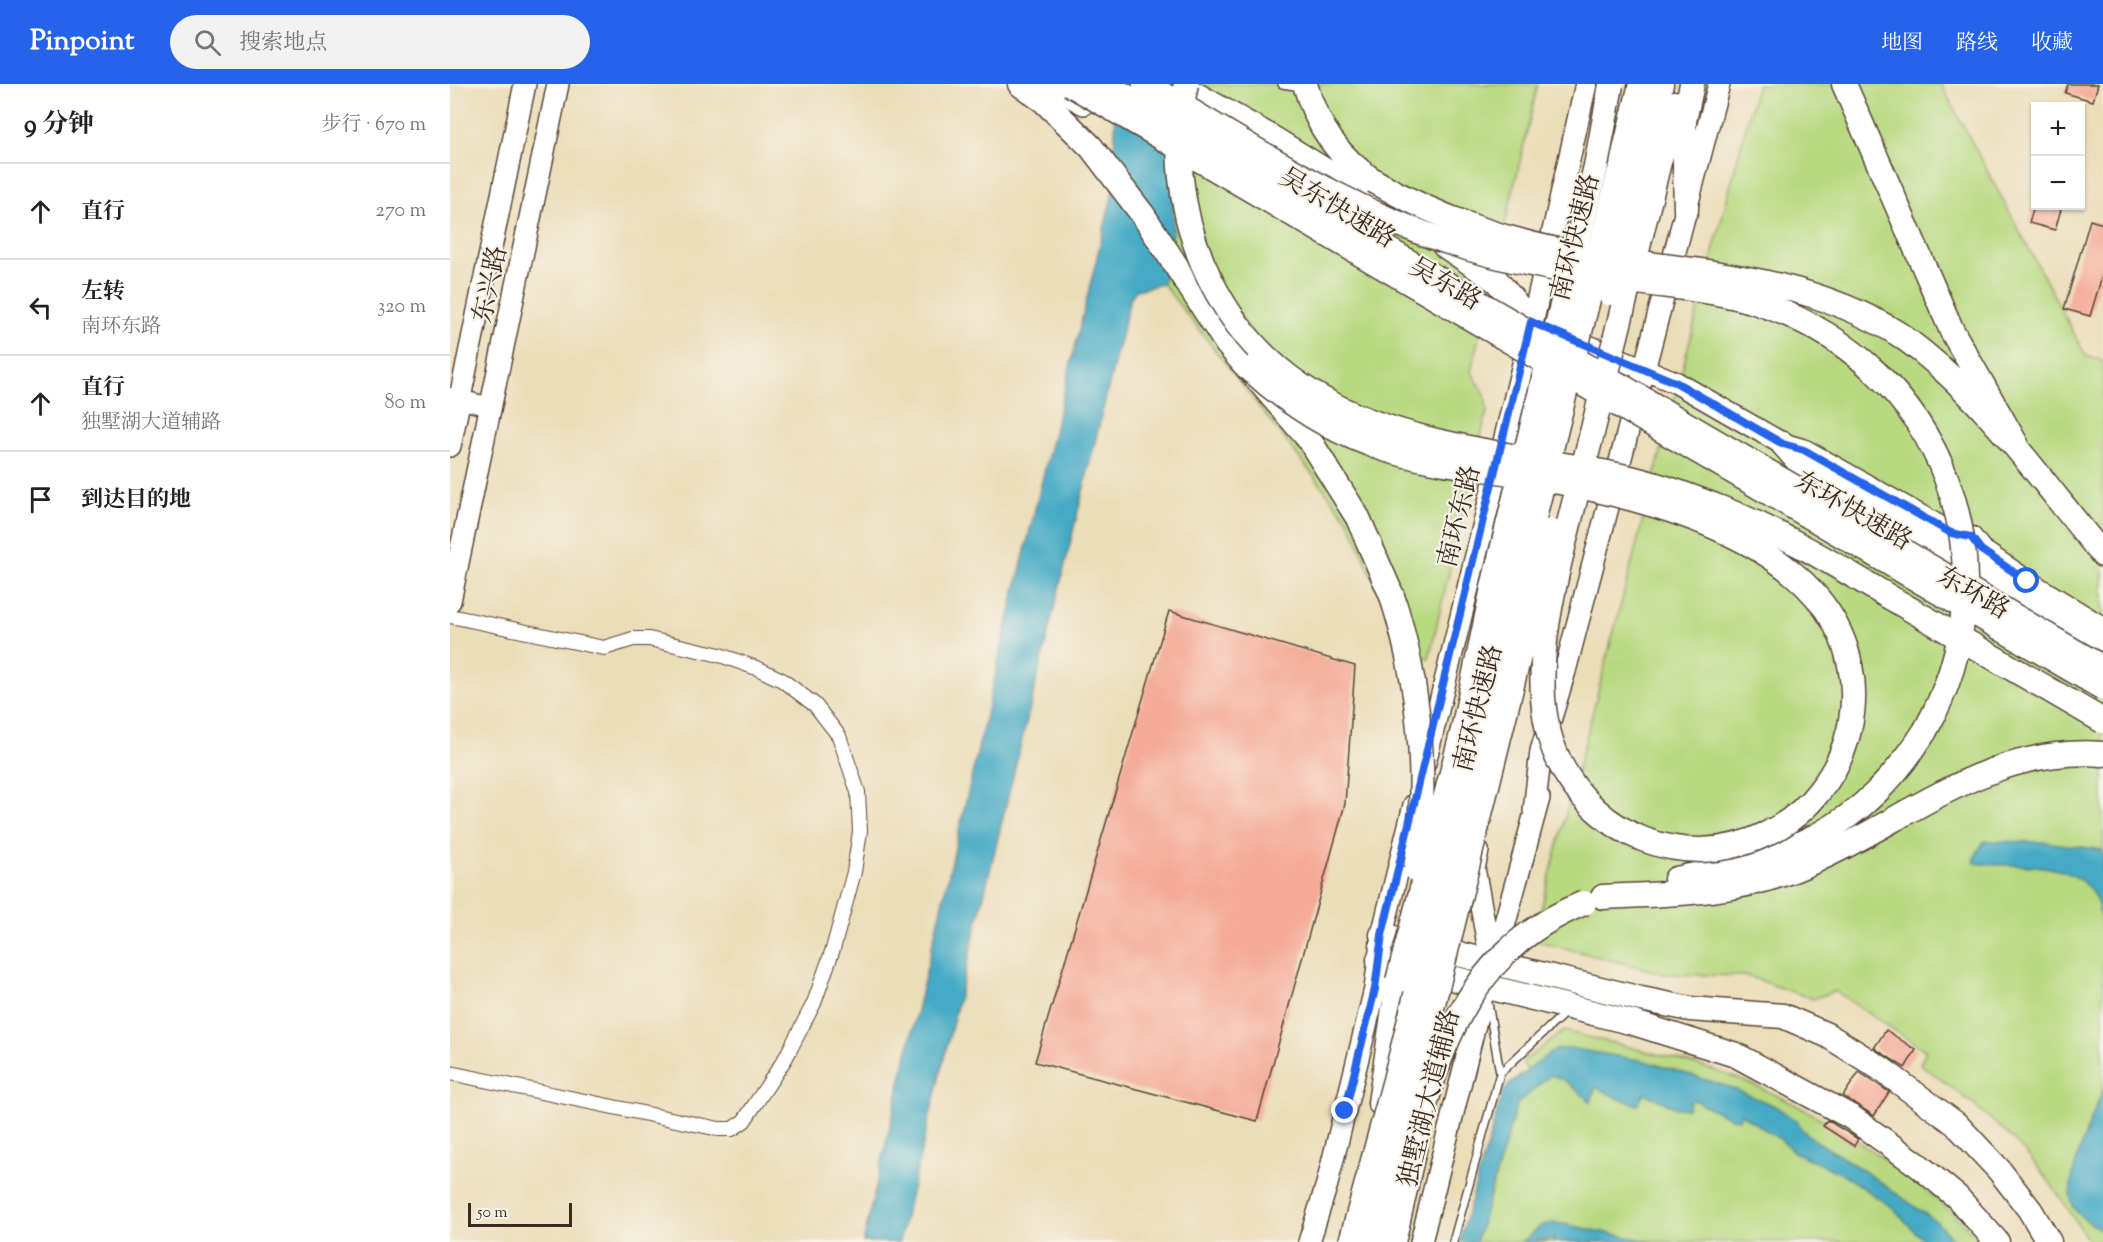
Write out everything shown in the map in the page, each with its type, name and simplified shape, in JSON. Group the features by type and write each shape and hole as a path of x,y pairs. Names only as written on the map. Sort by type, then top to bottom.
{"highway":[{"path":"1020,84 1052,108 1091,147 1143,215 1208,317 1308,438 1358,518 1382,568 1406,644 1417,708 1422,782 1419,843 1372,1161"},
{"name":"吴东快速路","path":"1070,84 1586,369"},
{"name":"吴东快速路","path":"1105,84 1586,369"},
{"path":"1145,84 1331,190 1426,235 1494,256 1549,268 1729,295 1793,317 1838,342 1877,374 1910,412 1929,441 1945,471 1956,504 1965,557 1966,594 1962,630 1948,682 1934,715 1915,746 1893,775 1868,800 1839,822 1808,841 1750,864 1603,897 1570,909 1530,932 1495,962 1467,999 1452,1026 1439,1063 1393,1242"},
{"path":"1177,84 1269,136 1479,267 1497,281 1531,322"},
{"path":"1186,84 1179,137 1180,177 1187,218 1199,256 1216,293 1239,326 1265,357 1312,395 1347,413 1399,433 1615,474 1726,510 1766,528 1852,575 2103,721"},
{"path":"1305,84 1320,124 1340,152 1365,175 1410,201 1477,228 1552,248 1750,278 1849,308 1883,324 1922,351 1960,385 2016,444 2103,555"},
{"path":"1398,981 1463,730 1494,583 1596,166 1611,84"},
{"name":"南环快速路","path":"1351,1242 1401,1056 1641,84"},
{"name":"南环快速路","path":"1374,1242 1661,84"},
{"path":"1250,369 1300,409 1335,429 1372,445 1425,460 1522,475 1553,482 1573,486 1584,488 1594,490 1624,497 1724,532 1768,554 1795,572 1819,597 1839,630 1851,667 1853,705 1845,744 1832,773 1809,804 1784,824 1749,841 1711,849 1673,848 1630,833 1593,808 1561,768 1543,707 1543,649 1560,560 1565,538 1577,492 1580,480 1679,84"},
{"path":"1686,210 1684,121 1692,84"},
{"path":"1844,84 1952,331 2016,444"},
{"name":"东环快速路","path":"1586,369 2103,668"},
{"name":"东环快速路","path":"1586,369 2103,688"},
{"path":"1783,444 1798,461 2103,643"},
{"path":"1603,897 1690,893 1764,880 1794,870 1839,850 1953,788 2001,765 2038,756 2069,753 2103,754"},
{"path":"1382,935 1690,1009 1783,1016 1827,1035 1880,1068 1956,1124 2017,1194 2049,1242"},
{"path":"1379,960 1572,1006 1699,1042 1767,1069 1851,1117 1936,1178 1978,1219 1997,1242"}],"main road":[{"name":"东兴路","path":"450,446 455,398 525,84"},
{"name":"东兴路","path":"450,601 558,84"},
{"name":"吴东路","path":"1048,84 1630,422"},
{"name":"吴东路","path":"1126,84 1531,322 1586,369 1642,377"},
{"name":"南环东路","path":"1379,960 1382,935 1524,360 1586,84"},
{"path":"1485,984 1503,930 1534,811 1544,787 1562,718 1565,671 1719,84"},
{"path":"1531,322 1642,377 1677,383 1783,444 1804,450 1951,533 1971,537 1981,550 2103,628"},
{"path":"1491,961 1474,868 1592,400 1586,369"},
{"name":"东环路","path":"1642,377 2103,655"},
{"name":"东环路","path":"1630,422 2103,699"},
{"path":"1315,1242 1375,989 1379,960"},
{"name":"独墅湖大道辅路","path":"1421,1236 1485,984"},
{"path":"1309,1242 1327,1184"}],"street":[{"path":"455,398 491,407"},
{"path":"450,616 604,648 633,639 670,643 720,656 771,675 815,705 839,736 858,792 860,831 846,905 814,1003 785,1059 748,1115 736,1127 719,1129 450,1073"}],"lane":[{"path":"1282,84 1295,86 1295,84"},
{"path":"1453,1242 1500,1073 1485,984"},
{"path":"1500,1073 1572,1006"}],"green space":[{"path":"1196,84 1538,84 1471,371 1485,395 1487,411 1429,658 1398,653 1385,607 1349,521 1163,284 1173,230 1173,184"},
{"path":"1757,84 1941,84 2086,356 2103,361 2103,1242 2089,1242 2051,1184 2034,1162 2001,1128 1920,1064 1926,1051 1835,991 1813,999 1747,976 1665,974 1533,940"},
{"path":"1564,1031 1700,1066 1752,1084 1787,1101 1823,1120 1894,1166 1927,1191 1981,1242 1476,1242 1527,1070 1522,1062"}],"water":[{"path":"1117,84 1196,84 1173,184 1173,230 1163,284 1136,290 1130,299 899,1242 863,1242 1014,595 1112,196"},
{"path":"1984,841 2045,842 2103,850 2103,956 2100,911 2090,889 2078,878 2063,871 1975,863 1973,860"},
{"path":"1570,1048 1645,1061 1732,1088 1775,1106 1798,1122 1802,1130 1813,1139 1937,1222 1955,1242 1925,1242 1892,1207 1842,1174 1794,1152 1781,1140 1741,1114 1739,1119 1730,1118 1694,1100 1690,1101 1688,1109 1676,1108 1644,1093 1638,1105 1619,1099 1596,1087 1591,1102 1564,1080 1551,1075 1517,1104 1476,1242 1459,1242 1503,1092 1511,1083 1554,1050"},
{"path":"2103,1088 2103,1231 2076,1211 2070,1190 2076,1161"},
{"path":"1553,1223 1653,1242 1552,1242 1554,1239 1522,1242 1542,1225"}],"building":[{"path":"2068,84 2098,84 2093,101 2065,93"},
{"path":"2033,210 2061,210 2055,230 2029,223"},
{"path":"2090,220 2103,224 2103,273 2090,316 2064,309"},
{"path":"1169,611 1355,666 1345,804 1257,1121 1035,1062"},
{"path":"1886,1030 1916,1050 1905,1068 1874,1048"},
{"path":"1859,1072 1889,1092 1874,1116 1843,1096"},
{"path":"1827,1120 1858,1139 1854,1146 1823,1126"}],"route":[{"path":"1345,1111 1375,989 1382,935 1524,360 1531,322 1677,383 1783,444 1804,450 1951,533 1971,537 1981,550 2027,581"}]}
